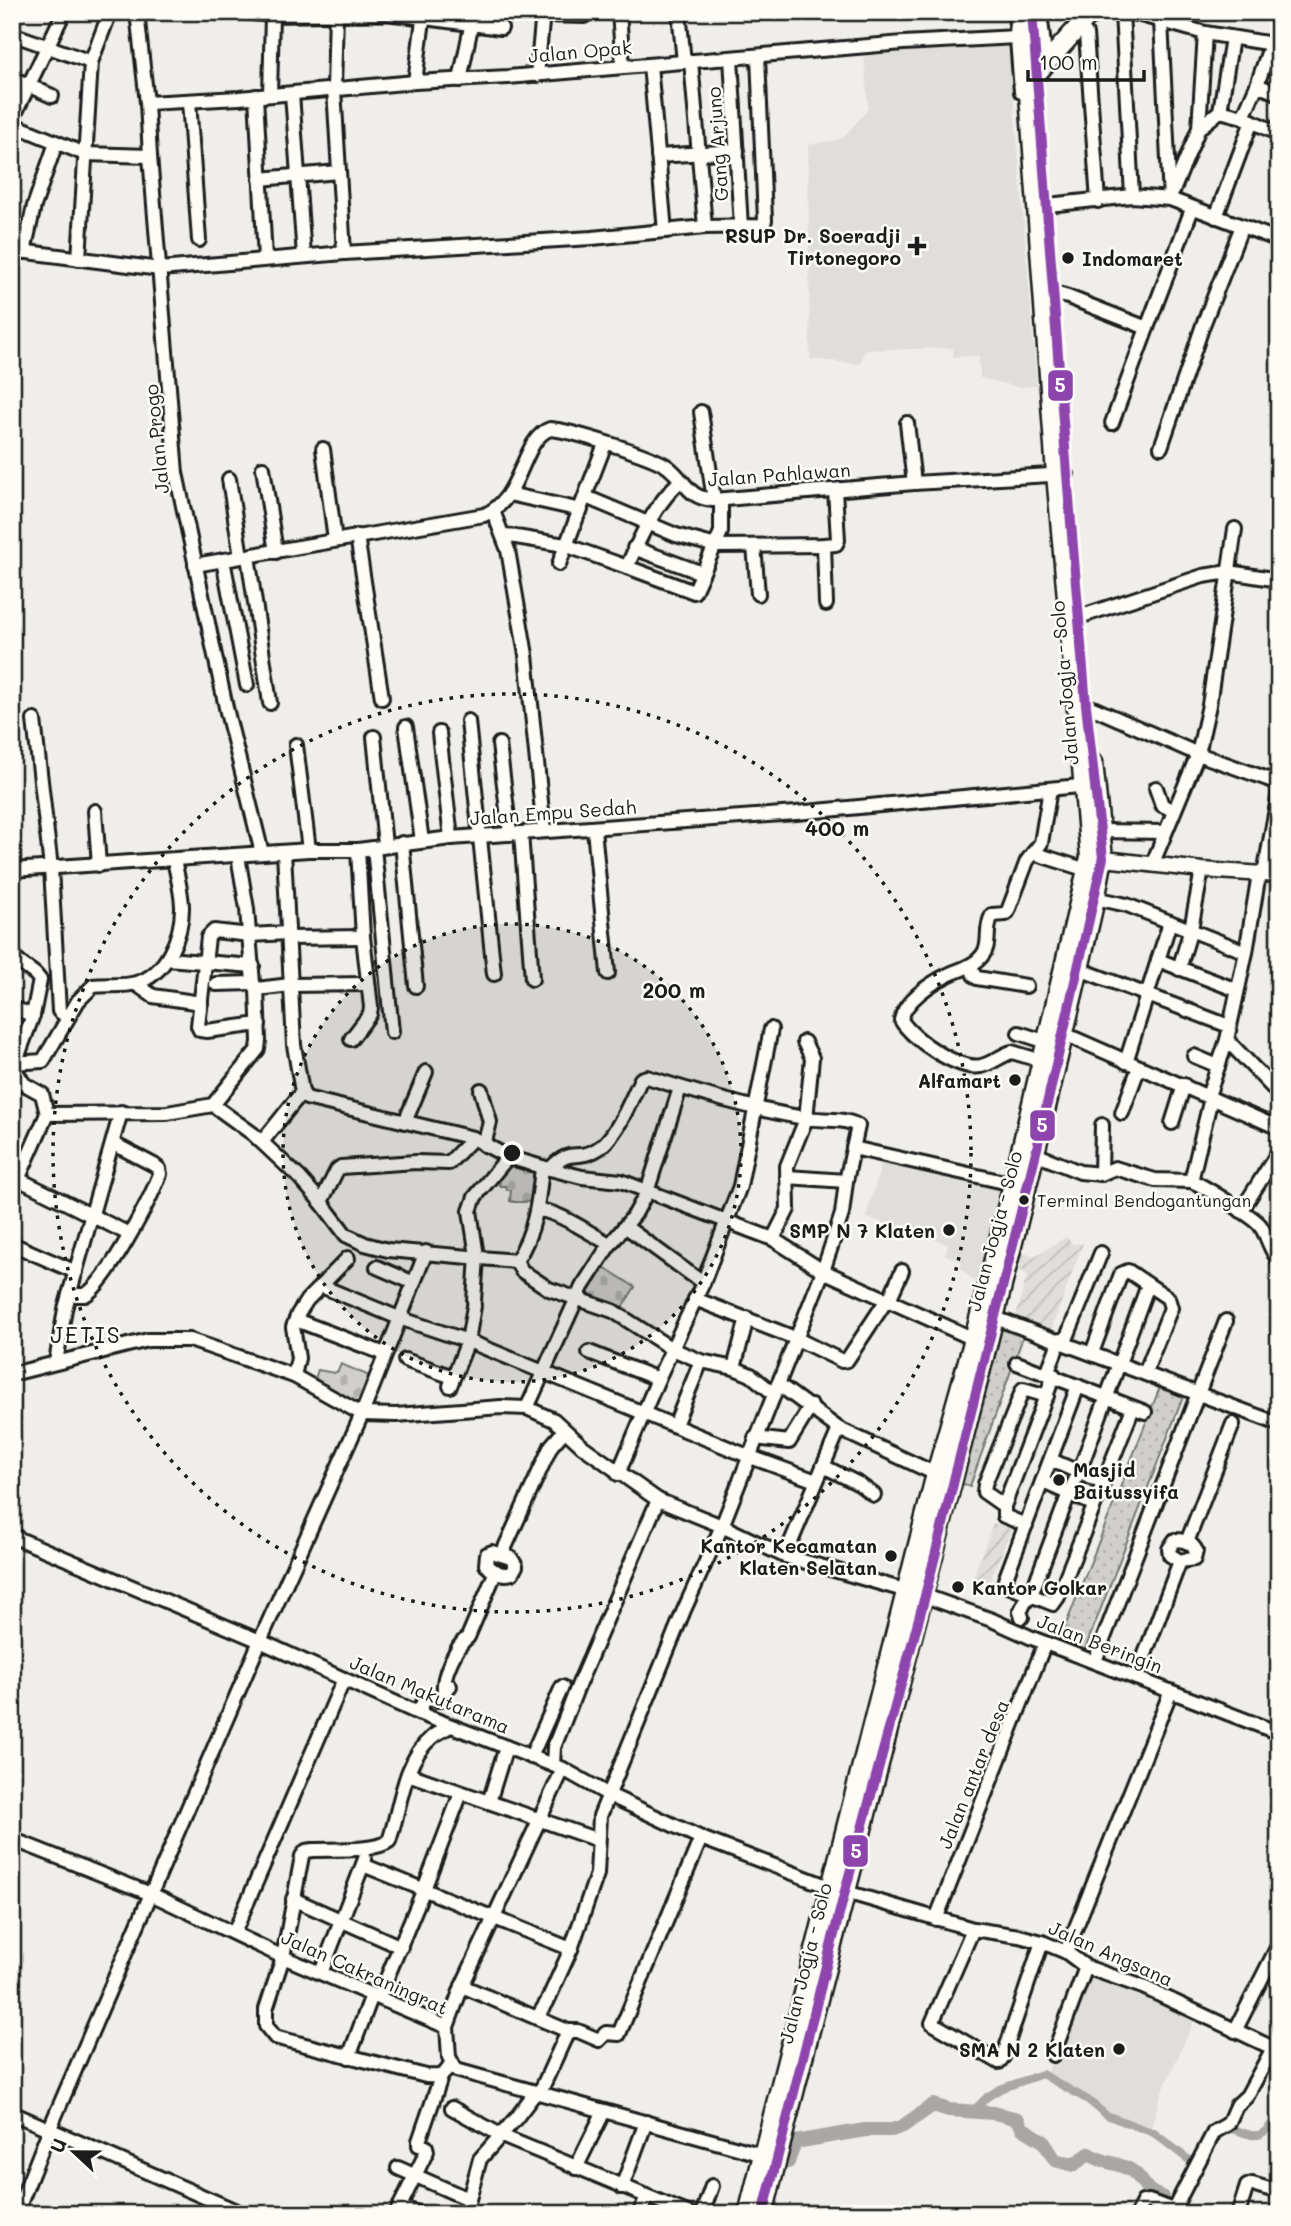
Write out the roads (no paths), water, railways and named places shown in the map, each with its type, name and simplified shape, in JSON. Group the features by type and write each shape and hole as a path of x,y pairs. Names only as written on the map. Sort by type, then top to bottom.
{"highway":[{"path":"1039,77 1063,42 1092,12"},
{"path":"1039,77 1086,34 1104,12"},
{"name":"Jalan Jogja - Solo","path":"763,2214 907,1592 936,1474 1029,1151 1100,831 1089,785 1049,294 1031,139 1039,77"},
{"name":"Jalan Jogja - Solo","path":"1039,77 1048,205 1049,294"},
{"name":"Jalan Jogja - Solo","path":"748,2214 838,1890 925,1596 993,1317 1012,1216 1013,1184 1029,1151 1042,1061 1055,1038 1079,969 1096,898 1079,617 1062,474"}],"main road":[{"path":"1023,12 1025,37 1039,77"},
{"path":"1025,37 1032,12"},
{"path":"1093,862 1267,875"}],"street":[{"path":"64,12 12,122 85,154 149,156"},
{"path":"79,259 91,62 110,12"},
{"name":"Jalan Progo","path":"137,12 147,103 149,156 176,473 227,712 262,853"},
{"path":"241,12 272,15 424,15 472,18 500,28"},
{"path":"537,75 542,14 584,16 589,12"},
{"path":"619,12 623,66"},
{"path":"679,12 701,153 705,227"},
{"path":"1015,12 1025,37 1023,125 1031,139"},
{"path":"1039,77 1040,12"},
{"path":"1122,12 1132,196"},
{"path":"1130,12 1205,33 1275,44 1257,85 1216,217"},
{"path":"336,13 334,89 344,253"},
{"path":"270,94 272,15"},
{"path":"415,82 424,15"},
{"path":"460,80 472,18"},
{"path":"1161,21 1170,197"},
{"path":"1170,197 1199,128 1205,33"},
{"path":"12,34 91,62"},
{"path":"1086,34 1098,201"},
{"name":"Jalan Opak","path":"147,103 537,75 936,41 1025,37"},
{"path":"1199,128 1220,111 1232,38"},
{"path":"56,143 18,251 160,268 705,227 760,226 764,224 758,57"},
{"name":"Gang Arjuno","path":"731,58 741,227"},
{"path":"650,65 665,231"},
{"path":"12,78 52,96"},
{"path":"1257,85 1279,94"},
{"path":"292,94 304,256"},
{"path":"256,96 265,259"},
{"path":"189,101 200,240"},
{"path":"1220,111 1248,119 1279,134"},
{"path":"658,156 737,151"},
{"path":"260,179 338,172"},
{"path":"1048,205 1132,196 1170,197 1192,209 1277,235"},
{"path":"1112,423 1192,209"},
{"path":"1161,447 1203,325 1242,226"},
{"path":"1049,294 1147,328"},
{"path":"504,535 565,545 693,592 721,532 718,500 701,412"},
{"path":"907,423 914,484"},
{"name":"Jalan Pahlawan","path":"493,512 509,494 537,438 550,429 660,463 671,470 697,497 718,500 1062,474"},
{"path":"559,564 605,444"},
{"path":"323,449 335,540"},
{"path":"263,468 276,551"},
{"path":"229,479 270,702"},
{"path":"627,567 662,498 680,481"},
{"path":"509,494 583,504 716,547 836,544 835,490"},
{"path":"195,565 493,512 509,550 526,655 544,831"},
{"path":"1152,865 1198,754 1209,705 1235,529"},
{"path":"357,536 382,698"},
{"path":"824,545 826,604"},
{"path":"754,546 758,594"},
{"path":"635,548 702,573"},
{"path":"223,560 247,685"},
{"path":"1079,617 1195,578 1229,572 1279,580"},
{"path":"1086,705 1198,754 1279,783"},
{"path":"34,720 51,868 59,1011 67,1017"},
{"path":"468,721 482,836 494,974"},
{"path":"406,727 422,841"},
{"path":"439,733 451,838"},
{"path":"372,1021 391,1026 374,737"},
{"path":"499,744 515,833 532,979"},
{"path":"296,745 309,850"},
{"name":"Jalan Empu Sedah","path":"12,870 309,850 359,850 451,838 594,829 1089,785"},
{"path":"1042,1061 1012,1052 986,1065 967,1066 946,1057 901,1023 902,1013 921,993 950,973 971,966 987,950 989,943 986,930 992,915 1006,914 1027,861 1041,843 1050,789"},
{"path":"1156,789 1161,805 1174,811"},
{"path":"1191,1181 1209,1097 1227,1040 1246,952 1267,875 1279,793"},
{"path":"95,811 99,865"},
{"path":"594,829 608,973"},
{"path":"1100,831 1165,832"},
{"path":"402,843 416,986"},
{"path":"351,1039 371,1010 363,937 359,850"},
{"path":"284,852 294,1050 302,1092 312,1101 479,1142 508,1157 546,1168 582,1177 621,1181 773,1239 823,1271 974,1339"},
{"path":"1033,853 1093,862"},
{"path":"47,1114 182,1112 213,1105 259,1045 250,935 238,856"},
{"path":"14,1063 43,1061 67,1017 93,986 136,984 151,976 167,959 174,947 182,908 174,860"},
{"path":"1179,969 1191,929 1202,870"},
{"path":"1096,898 1127,905 1246,952"},
{"path":"1122,1113 1147,994 1170,922"},
{"path":"259,1024 200,1030 198,1026 208,937 211,932 363,937"},
{"path":"12,957 40,980 33,1015 14,1063 24,1084 42,1094 47,1114 12,1193"},
{"path":"167,959 253,965"},
{"path":"1158,960 1237,990"},
{"path":"971,966 977,978 1026,986"},
{"path":"1079,969 1230,1026"},
{"path":"136,984 153,996 201,1003"},
{"path":"216,984 368,984"},
{"path":"12,1009 33,1015"},
{"path":"618,1474 658,1379 704,1283 728,1221 740,1186 771,1029"},
{"path":"1019,1033 1055,1038 1132,1064 1279,1128"},
{"path":"1227,1040 1279,1094"},
{"path":"773,1239 788,1209 787,1166 806,1119 812,1058 804,1042"},
{"path":"1194,1056 1218,1066"},
{"path":"405,1122 426,1072"},
{"path":"516,1261 523,1251 538,1211 546,1168 565,1155 587,1153 600,1147 620,1122 641,1079 647,1077 680,1088 806,1119 858,1126 842,1214 823,1271 722,1526 684,1610 600,1816 597,1874 571,1948 537,2018"},
{"path":"1171,1123 1184,1085"},
{"path":"12,1374 148,1340 190,1340 293,1376 362,1414 396,1415 501,1407 527,1408 579,1293 608,1247 626,1227 647,1192 662,1152 680,1088"},
{"path":"321,1202 341,1167 416,1162 449,1163 479,1142 490,1122 481,1090"},
{"path":"262,1142 302,1092"},
{"path":"213,1105 262,1142 321,1202 346,1235 365,1244 424,1257 477,1256 516,1261"},
{"path":"56,1362 69,1294 121,1112"},
{"path":"1101,1174 1102,1125"},
{"path":"69,1294 85,1295 92,1291 143,1214 160,1174 154,1165 114,1143"},
{"path":"853,1148 1013,1184"},
{"path":"1029,1151 1073,1170 1101,1174 1115,1168 1155,1180 1191,1181 1211,1191 1260,1225 1271,1251 1279,1261"},
{"path":"1241,1211 1279,1151"},
{"path":"405,1360 451,1382 468,1341 474,1303 477,1256 470,1211 472,1203 508,1157"},
{"path":"787,1177 846,1181"},
{"path":"18,1179 129,1234"},
{"path":"538,1211 543,1210 570,1223 606,1242 608,1247"},
{"path":"626,1227 704,1283"},
{"path":"12,1244 76,1272"},
{"path":"1026,1525 1004,1516 1004,1506 1047,1396 1050,1374 1101,1253"},
{"path":"16,2214 260,1641 362,1414 424,1257"},
{"path":"293,1376 298,1358 293,1337 302,1307 348,1258"},
{"path":"516,1261 522,1271 549,1289 579,1293 701,1361 734,1368 751,1375 811,1406 837,1433 936,1474"},
{"path":"377,1267 414,1283"},
{"path":"695,1298 795,1338 838,1359 847,1360 887,1302 902,1271"},
{"path":"1093,1353 1121,1275 1128,1271 1171,1302 1145,1373"},
{"path":"1016,1630 1022,1618 1020,1612 1030,1596 1079,1472 1148,1285"},
{"path":"321,1286 399,1318 468,1341 748,1456 816,1481"},
{"path":"993,1317 1279,1424"},
{"path":"734,1368 747,1318"},
{"path":"296,1320 386,1354"},
{"path":"1095,1661 1226,1321"},
{"path":"590,1352 658,1379"},
{"path":"675,1425 701,1361"},
{"path":"1017,1363 1050,1374 1139,1410 1093,1504 1053,1604 1008,1586 1005,1580 1078,1386"},
{"path":"1004,1506 984,1492 1031,1368"},
{"path":"1023,1389 1047,1396"},
{"path":"755,1438 789,1442 811,1406"},
{"name":"Jalan Beringin","path":"527,1408 554,1420 618,1474 658,1500 785,1556 925,1596 1279,1733"},
{"path":"1136,1678 1180,1561 1170,1555 1169,1549 1175,1540 1187,1542 1233,1424"},
{"path":"502,1554 551,1447 564,1431"},
{"path":"785,1556 837,1433"},
{"path":"1051,1460 1103,1483"},
{"path":"823,1465 874,1495"},
{"path":"1043,1482 1093,1504"},
{"path":"447,2027 462,1986 540,1820 558,1767 554,1747 658,1500"},
{"name":"Jalan Makutarama","path":"12,1536 260,1641 418,1713 558,1767 609,1795 701,1838 838,1890"},
{"path":"492,1552 502,1554 516,1566 506,1575 496,1572 485,1560 487,1554 492,1552"},
{"path":"418,1713 425,1699 440,1700 444,1691 450,1687 454,1668 467,1649 468,1637 496,1572"},
{"name":"Jalan antar desa","path":"936,1919 1045,1643"},
{"path":"234,1933 344,1679"},
{"path":"531,1756 562,1687"},
{"path":"1066,1952 1171,1691"},
{"path":"441,2077 426,2076 275,2037 266,2026 266,2009 283,1957 302,1856 306,1852 369,1847 389,1841 408,1774 430,1738 450,1726"},
{"path":"489,1802 506,1748"},
{"path":"408,1774 598,1840"},
{"path":"349,2057 375,1996 401,1947 461,1793"},
{"path":"462,1986 568,2031 578,2031 599,2039 606,2033 619,2034 701,1838"},
{"name":"Jalan Cakraningrat","path":"12,1839 151,1895 283,1957 447,2027 451,2064"},
{"path":"321,1973 369,1847"},
{"path":"363,1866 571,1948"},
{"name":"Jalan Angsana","path":"838,1890 973,1929 1042,1942 1066,1952 1086,1966 1143,1987 1276,2048"},
{"path":"293,1899 401,1947"},
{"path":"973,1929 932,2022 999,2062 1042,1942"},
{"path":"1235,2031 1279,1944"},
{"path":"1053,2055 1086,1966"},
{"path":"398,2168 467,2210 480,2160 544,2084 568,2031"},
{"path":"1137,2214 1143,2202 1149,2201 1179,2212 1214,2132 1228,2124 1236,2106 1247,2096 1276,2048"},
{"path":"422,2214 398,2210 427,2151 426,2147 419,2145 419,2141 441,2077 451,2064 456,2070 474,2077 763,2155"},
{"path":"452,2108 500,2135 690,2214"},
{"path":"576,2168 604,2111"},
{"path":"12,2113 243,2214"},
{"path":"622,2187 646,2122"},
{"path":"1238,2214 1247,2186 1252,2184 1279,2192"},
{"path":"702,2214 712,2186"},
{"path":"639,2214 647,2197"},
{"path":"1276,2214 1279,2205"}],"waterway":[{"path":"972,2112 1000,2089 1042,2074 1088,2100 1106,2115 1154,2133 1189,2160 1201,2164"},
{"path":"788,2162 795,2142 865,2130 892,2130 903,2126 933,2105 949,2110 994,2113 1018,2119 1022,2128 1043,2141 1055,2160 1073,2165 1089,2154 1132,2171 1151,2192 1162,2197"},
{"path":"1223,2127 1249,2134 1261,2134 1279,2112"}],"place":[{"name":"RSUP Dr. Soeradji Tirtonegoro","path":"917,246"},
{"name":"Indomaret","path":"1068,258"},
{"name":"Alfamart","path":"1015,1080"},
{"name":"Terminal Bendogantungan","path":"1024,1200"},
{"name":"SMP N 7 Klaten","path":"949,1230"},
{"name":"Masjid Baitussyifa","path":"1059,1480"},
{"name":"Kantor Kecamatan Klaten Selatan","path":"891,1556"},
{"name":"Kantor Golkar","path":"958,1587"},
{"name":"SMA N 2 Klaten","path":"1119,2049"}],"district":[{"name":"JETIS","path":"86,1334"}]}
